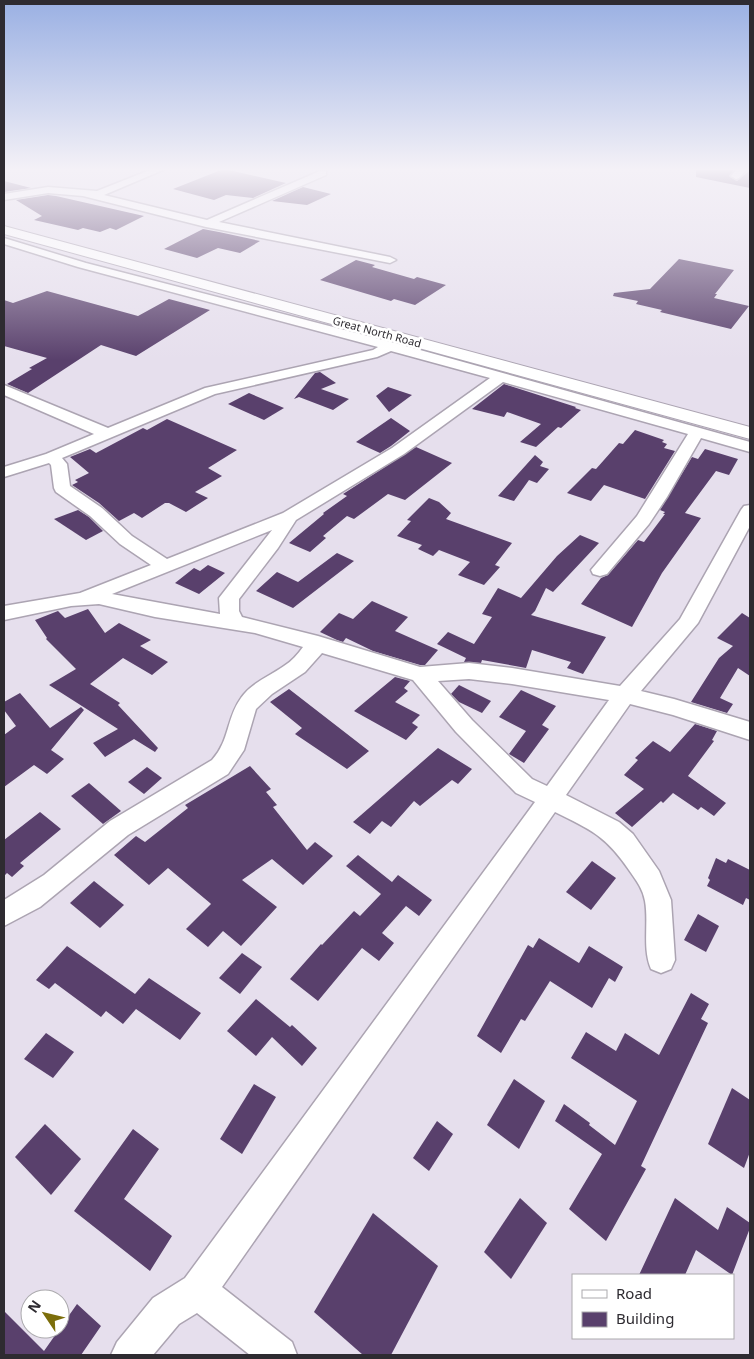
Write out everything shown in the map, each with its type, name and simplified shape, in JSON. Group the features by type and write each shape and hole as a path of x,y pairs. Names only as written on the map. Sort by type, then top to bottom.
{"main road":[{"name":"Great North Road","path":"17,233 750,433"},
{"name":"Great North Road","path":"47,233 750,421"}],"street":[{"path":"254,233 390,260"},
{"path":"4,241 82,265 390,346 750,447"},
{"path":"4,472 52,457 210,391 377,353 390,346"},
{"path":"85,598 164,565 289,517 398,451 500,378"},
{"path":"4,389 20,398 108,434"},
{"path":"600,570 643,520 659,497 691,440 698,432"},
{"path":"52,457 59,464 62,488 96,512 126,540 164,565"},
{"path":"130,1355 166,1311 198,1291 625,695 688,623 750,510"},
{"path":"234,622 229,611 230,598 272,544 289,517"},
{"path":"4,613 85,598 99,598 155,610 256,626 420,675 469,671 512,676 625,695 674,707 750,731"},
{"path":"4,914 54,883 119,828 220,767 230,757 236,746 248,704 266,687 298,666 318,644"},
{"path":"420,675 464,726 524,786 610,829 624,842 650,879 658,900 661,960"},
{"path":"198,1291 279,1355"}],"building":[{"path":"194,233 224,233 260,241 240,253 218,248 197,258 164,249"},
{"path":"679,259 734,270 715,294 717,294 714,298 749,306 731,329 660,312 662,310 636,304 638,301 613,296 614,293 650,289"},
{"path":"356,260 375,265 372,267 414,279 417,277 446,285 415,305 394,299 391,301 320,280"},
{"path":"47,291 138,316 169,299 210,310 136,356 101,345 28,393 7,384 47,358 4,346 4,300 13,303"},
{"path":"320,372 336,383 321,389 349,399 333,410 299,397 294,399 315,373"},
{"path":"504,384 581,410 536,447 520,442 541,424 507,412 504,417 472,409"},
{"path":"388,387 412,395 389,412 376,396"},
{"path":"249,393 284,408 264,420 228,404"},
{"path":"391,418 410,431 391,446 380,453 356,442"},
{"path":"167,419 237,450 208,468 222,476 195,492 208,498 186,512 169,503 165,503 142,518 134,513 119,521 99,503 72,485 78,482 75,480 89,473 70,457 90,449 96,453 143,428 147,430"},
{"path":"635,430 664,440 662,442 667,444 664,448 675,451 645,499 604,485 591,501 567,493 592,468 596,469 619,443 623,444"},
{"path":"416,447 452,463 405,500 388,494 354,519 347,516 323,536 326,538 310,552 289,543 323,513 347,496 343,494"},
{"path":"705,449 738,459 729,475 716,471 685,513 701,518 662,573 632,627 581,604 601,578 608,575 638,540 644,542 665,514 663,514 665,512 660,510 692,457 698,459"},
{"path":"535,455 543,462 540,466 549,469 537,483 529,480 514,501 498,496"},
{"path":"429,498 439,502 451,513 446,519 512,543 495,565 500,567 484,585 458,575 470,562 439,550 433,556 418,549 422,545 397,536 411,521 407,520"},
{"path":"78,510 89,517 103,531 86,540 54,519"},
{"path":"580,535 599,543 553,592 546,588 535,611 531,615 606,637 583,674 567,668 571,662 532,650 526,668 482,660 481,663 464,662 466,658 437,644 448,632 474,644 492,617 482,614 498,588 521,598 557,556"},
{"path":"337,553 354,561 293,608 256,591 277,572 298,582"},
{"path":"208,565 225,573 199,594 175,583 194,568 200,571"},
{"path":"372,601 408,617 395,631 438,650 425,665 373,651 346,638 343,642 320,632 339,613 353,619"},
{"path":"88,609 105,633 119,623 151,640 140,646 168,662 152,675 123,658 90,684 120,703 118,705 158,748 155,752 134,739 105,757 93,743 118,729 49,685 76,669 46,639 35,620 58,611 65,618"},
{"path":"742,613 750,618 750,676 738,668 720,698 733,704 727,713 691,702 719,658 733,646 717,638"},
{"path":"395,677 410,681 404,688 408,691 395,702 420,715 412,723 418,727 406,740 354,711"},
{"path":"459,685 491,701 482,713 459,702 451,694"},
{"path":"289,689 369,751 347,769 295,734 302,728 270,702"},
{"path":"521,690 556,706 542,725 549,729 524,763 509,754 526,731 499,717"},
{"path":"20,693 50,728 81,707 84,710 51,750 64,759 47,774 34,765 4,787 4,735 16,726 4,710 4,702"},
{"path":"695,724 717,731 712,740 714,741 688,776 726,803 714,816 701,807 698,810 673,793 663,803 661,801 632,827 615,813 644,789 624,775 638,760 635,758 653,741 670,752"},
{"path":"438,748 472,769 458,784 452,780 420,806 414,801 391,827 382,821 370,834 353,822"},
{"path":"250,766 271,789 266,792 277,805 273,807 307,850 315,842 333,856 303,885 272,859 242,880 277,907 241,946 223,931 208,947 186,929 210,903 168,868 149,885 114,855 136,836 145,842 188,808 185,805"},
{"path":"147,767 162,778 144,794 128,782"},
{"path":"89,783 121,811 103,824 71,796"},
{"path":"40,812 61,829 20,863 24,866 12,877 7,873 4,876 4,840"},
{"path":"358,855 392,882 398,875 432,900 419,916 406,906 382,933 394,943 379,961 362,948 318,1001 290,979 354,911 360,916 381,894 346,866"},
{"path":"716,858 726,863 728,859 750,870 750,900 746,898 743,905 707,886"},
{"path":"592,861 616,878 591,910 566,892"},
{"path":"94,881 124,905 100,928 70,903"},
{"path":"698,914 719,926 706,952 684,940"},
{"path":"539,938 579,963 589,946 623,967 615,982 609,978 592,1008 550,981 525,1021 521,1019 501,1053 477,1036 528,945 533,948"},
{"path":"67,946 135,994 149,978 201,1013 180,1040 136,1009 123,1024 106,1011 101,1017 55,983 49,989 36,980"},
{"path":"242,953 262,967 240,994 219,978"},
{"path":"691,993 709,1004 701,1019 708,1023 641,1166 646,1169 606,1241 569,1209 602,1154 555,1121 564,1104 615,1145 637,1101 571,1058 586,1032 616,1051 625,1033 659,1055"},
{"path":"256,999 290,1027 292,1025 317,1048 302,1066 272,1037 256,1056 227,1031"},
{"path":"46,1033 74,1052 53,1078 24,1059"},
{"path":"514,1079 545,1101 519,1149 487,1125"},
{"path":"254,1084 276,1097 242,1154 220,1139"},
{"path":"732,1088 750,1100 750,1152 744,1168 708,1144"},
{"path":"437,1121 453,1134 429,1171 413,1158"},
{"path":"45,1124 81,1159 51,1195 15,1157"},
{"path":"133,1129 159,1149 124,1199 172,1236 150,1271 74,1211"},
{"path":"520,1198 547,1223 511,1279 484,1252"},
{"path":"675,1198 718,1230 727,1207 750,1223 750,1228 732,1274 696,1250 685,1274 639,1274"},
{"path":"373,1213 438,1266 391,1355 363,1355 314,1312"},
{"path":"77,1304 101,1326 81,1355 4,1355 4,1311 20,1327 20,1339 32,1339 44,1351 52,1339 70,1339 70,1314"}]}
